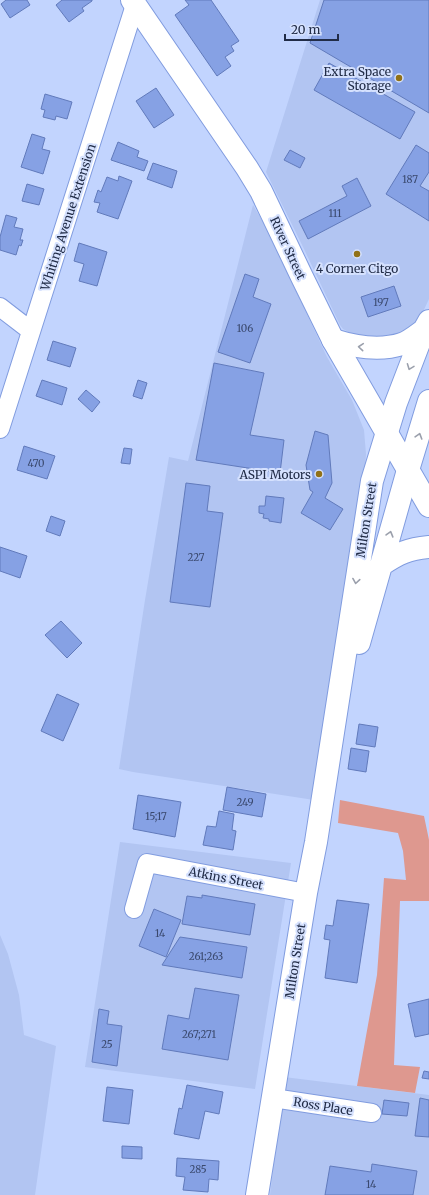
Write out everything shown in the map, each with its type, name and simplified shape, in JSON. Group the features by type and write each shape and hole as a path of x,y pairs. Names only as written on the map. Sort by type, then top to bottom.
{"main road":[{"name":"River Street","path":"135,2 254,179 334,340 386,434 429,506"},
{"path":"334,340 359,347 403,344 413,338 426,326"},
{"name":"Milton Street","path":"257,1195 306,893 316,842 372,481 398,398 426,326"},
{"name":"Milton Street","path":"334,726 429,401"},
{"path":"381,565 398,554 416,548 429,547"}],"street":[{"name":"Whiting Avenue Extension","path":"0,429 135,2"},
{"path":"0,307 31,331"},
{"name":"Atkins Street","path":"134,909 146,863 306,893"},
{"name":"Ross Place","path":"273,1098 372,1113"}],"shaded area":[{"path":"320,0 429,0 429,299 421,316 415,323 395,337 381,339 354,335 343,329 266,172"},
{"path":"253,205 266,227 327,357 352,400 364,430 366,454 364,487 314,800 119,769 169,457 188,461"},
{"path":"340,800 424,816 429,840 429,901 400,901 394,1065 420,1067 415,1093 357,1086 377,975 384,878 406,880 403,851 398,833 338,823"},
{"path":"120,842 291,863 255,1089 85,1067"},
{"path":"0,935 8,954 19,995 24,1035 56,1046 35,1195 0,1195"},
{"path":"284,1077 429,1095 429,1195 270,1195"}],"building":[{"path":"6,0 27,0 30,5 10,18 1,4"},
{"path":"62,0 92,1 82,8 84,11 69,22 56,5"},
{"path":"185,0 211,0 239,41 231,46 234,51 225,57 231,66 217,76 175,15 189,5"},
{"name":"Extra Space Storage","path":"324,0 429,0 429,113 310,43"},
{"path":"329,63 415,112 400,139 314,90"},
{"path":"156,88 174,115 154,128 136,101"},
{"path":"45,94 72,102 67,119 56,116 55,120 43,117 45,110 41,109"},
{"path":"32,134 45,138 42,149 50,151 43,174 21,167"},
{"path":"118,142 139,151 137,157 148,161 144,171 111,160"},
{"path":"416,145 429,153 429,172 420,186 429,191 429,221 386,194"},
{"path":"290,150 305,158 300,168 284,160"},
{"path":"153,163 177,171 172,188 147,179"},
{"path":"119,176 132,181 118,219 97,212 100,203 94,202 98,190 101,192 107,177 118,181"},
{"path":"357,178 371,206 308,239 299,221 347,196 342,186"},
{"path":"27,184 44,189 39,205 22,201"},
{"path":"6,215 17,218 14,227 23,229 20,240 23,240 21,246 19,245 16,255 0,250 0,237"},
{"path":"79,243 107,252 97,286 79,281 84,264 74,261"},
{"path":"245,274 259,279 253,297 271,304 250,363 218,352"},
{"path":"394,286 401,306 368,317 361,297"},
{"path":"53,341 76,348 70,367 47,360"},
{"path":"214,363 264,373 250,435 284,440 280,473 196,460"},
{"path":"42,380 67,388 62,405 36,396"},
{"path":"138,380 147,383 142,399 133,396"},
{"path":"86,390 100,402 92,412 78,399"},
{"name":"ASPI Motors","path":"315,431 328,435 332,483 325,498 343,509 330,530 301,513 313,492 310,490 306,465"},
{"path":"24,446 55,456 47,479 17,470"},
{"path":"124,448 132,449 130,464 121,463"},
{"path":"186,483 210,486 207,511 223,513 210,607 170,602"},
{"path":"266,496 284,498 281,523 269,521 269,519 263,518 264,514 259,513 259,506 265,506"},
{"path":"51,516 65,521 60,536 46,531"},
{"path":"0,547 27,556 20,578 0,571"},
{"path":"61,621 82,643 67,658 45,635"},
{"path":"57,694 79,704 63,741 41,731"},
{"path":"359,724 378,727 375,747 356,744"},
{"path":"351,748 369,751 366,772 348,769"},
{"path":"227,787 266,794 262,817 223,810"},
{"path":"138,795 181,802 175,837 133,829"},
{"path":"219,811 234,814 232,830 236,831 233,850 203,845 207,826 216,827"},
{"path":"202,895 255,904 250,935 182,924 187,896 202,898"},
{"path":"337,900 369,904 357,983 325,978 330,940 324,939 326,925 333,926"},
{"path":"154,909 181,920 166,957 139,946"},
{"path":"180,937 247,947 242,978 162,965"},
{"path":"195,988 239,995 228,1060 162,1049 168,1015 189,1019"},
{"path":"429,999 429,1034 415,1037 408,1004"},
{"path":"99,1009 109,1011 107,1024 122,1026 117,1066 92,1062"},
{"path":"424,1071 429,1072 429,1079 422,1078"},
{"path":"187,1085 223,1092 219,1114 205,1111 199,1139 174,1134 179,1108 182,1109"},
{"path":"107,1087 133,1090 129,1124 103,1121"},
{"path":"420,1098 429,1100 429,1137 415,1136"},
{"path":"384,1100 409,1103 407,1116 382,1114"},
{"path":"122,1146 142,1147 142,1159 122,1158"},
{"path":"177,1158 219,1161 218,1180 209,1179 208,1192 183,1190 185,1177 176,1176"},
{"path":"372,1164 417,1171 413,1195 325,1195 330,1166 371,1172"}],"place":[{"name":"Extra Space Storage","path":"399,78"},
{"name":"4 Corner Citgo","path":"357,254"},
{"name":"ASPI Motors","path":"319,474"}]}
